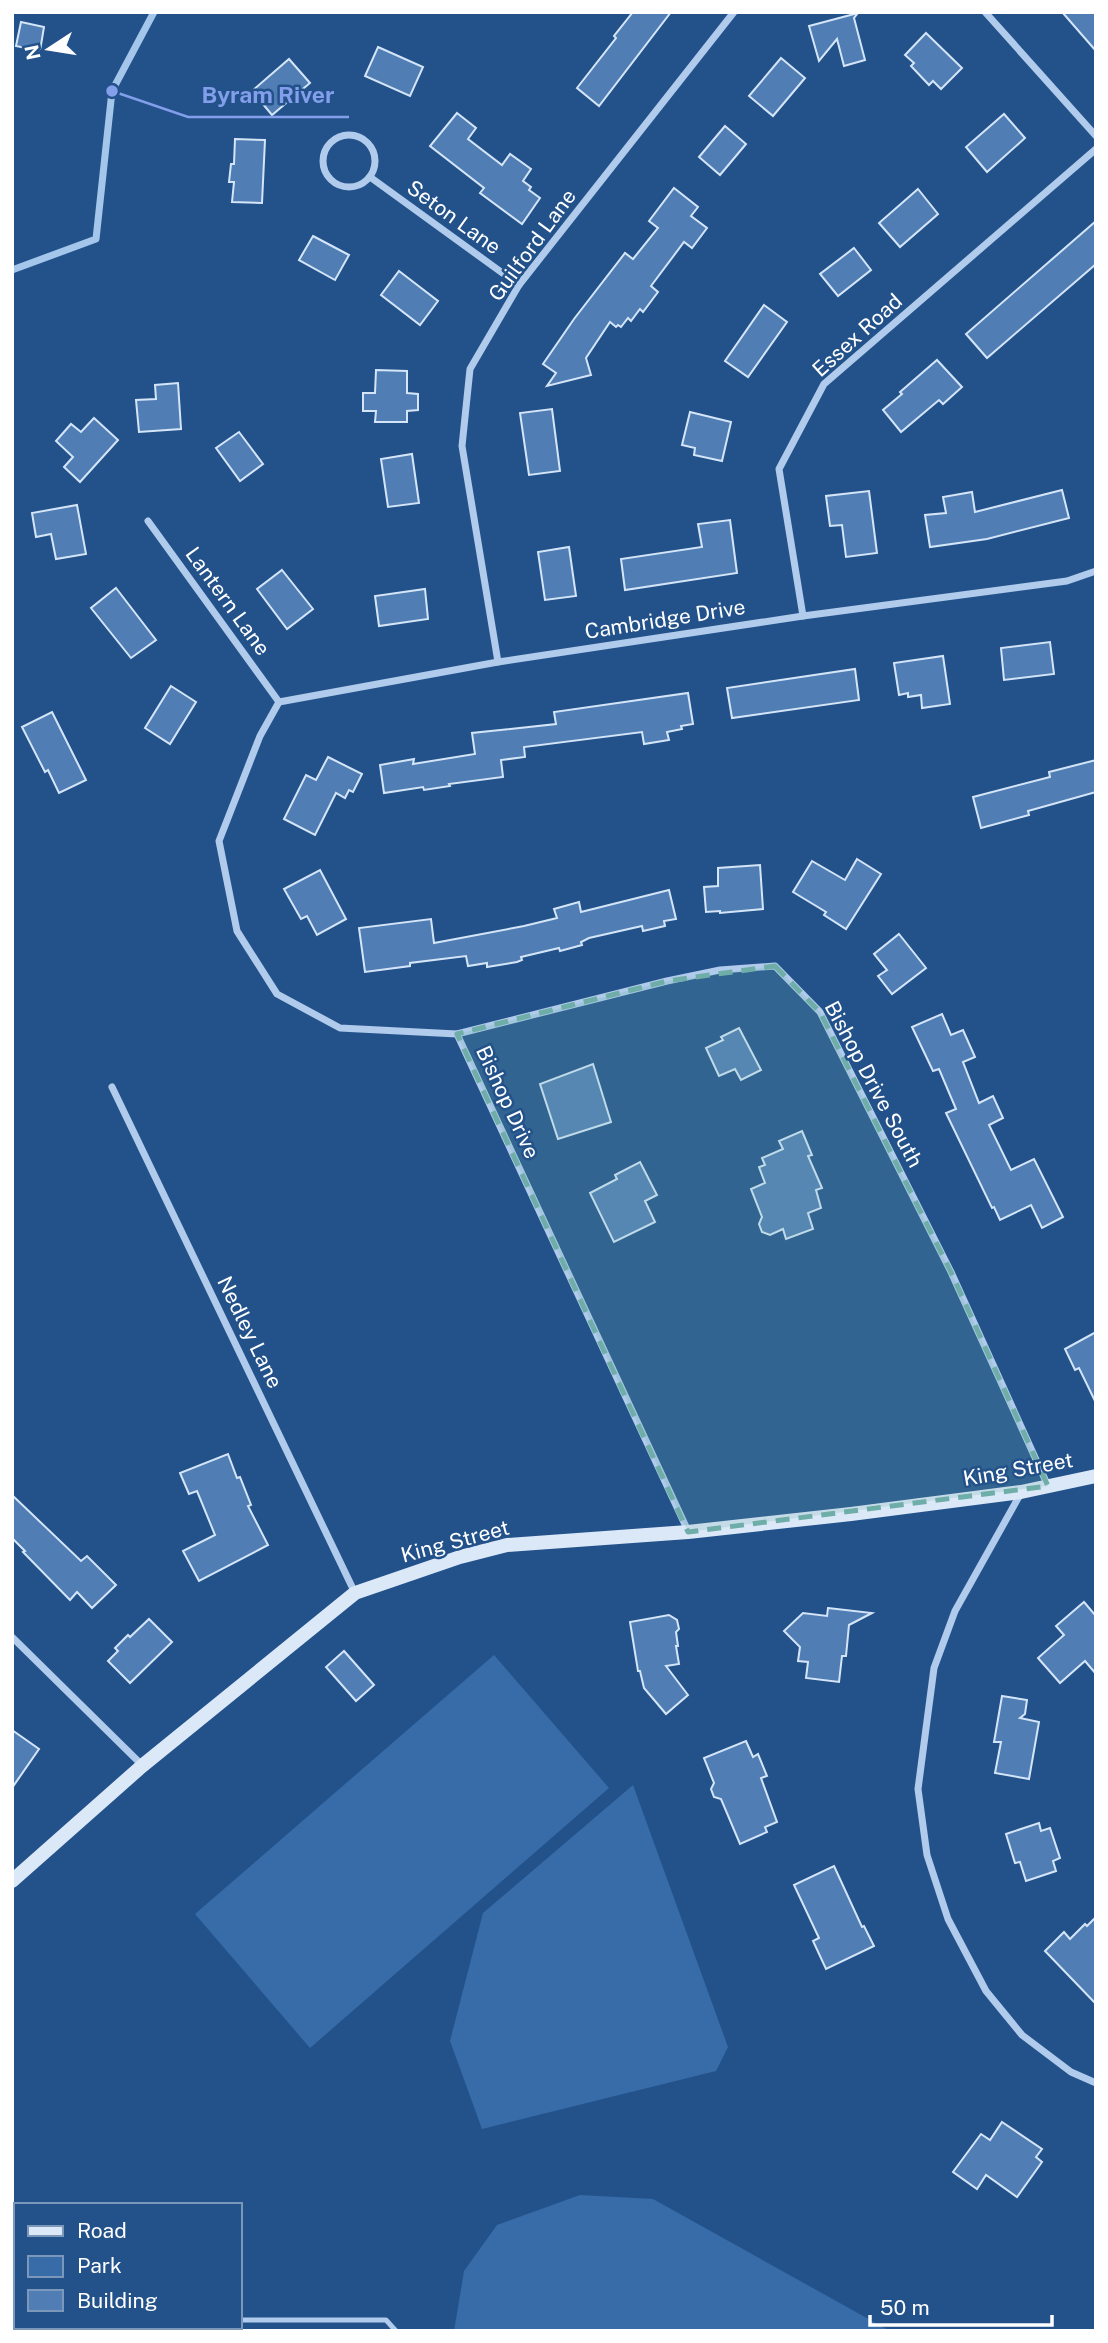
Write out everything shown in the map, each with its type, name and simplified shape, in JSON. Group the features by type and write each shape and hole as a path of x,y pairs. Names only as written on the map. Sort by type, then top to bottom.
{"main road":[{"name":"King Street","path":"12,1881 142,1766 355,1593 460,1557 507,1545 688,1532 850,1514 1021,1492 1096,1476"}],"street":[{"name":"Guilford Lane","path":"498,662 462,446 471,369 519,285 734,12"},
{"path":"985,12 1096,136"},
{"path":"346,136 363,139 374,152 374,170 370,177 363,183 348,187 332,181 324,167 330,144 346,136"},
{"name":"Essex Road","path":"803,616 779,469 824,384 1096,149"},
{"name":"Seton Lane","path":"370,177 519,285"},
{"name":"Lantern Lane","path":"148,521 279,702"},
{"name":"Cambridge Drive","path":"279,702 498,662 803,616 1067,581 1096,571"},
{"name":"Bishop Drive","path":"279,702 260,736 219,841 237,931 277,994 340,1028 457,1034 688,1532"},
{"name":"Bishop Drive South","path":"457,1034 667,981 720,970 775,966 820,1012 951,1272 1048,1486"},
{"name":"Nedley Lane","path":"112,1087 355,1593"},
{"path":"1021,1492 955,1611 934,1668 918,1789 927,1855 948,1919 986,1991 1022,2035 1071,2072 1096,2083"},
{"path":"12,1637 142,1766"}],"lane":[{"path":"242,2320 386,2320 396,2331"}],"highlighted area":[{"path":"775,966 820,1012 951,1272 1048,1486 688,1532 457,1034 667,981"}],"green space":[{"path":"494,1655 609,1788 310,2048 195,1914"},
{"path":"633,1785 728,2047 716,2071 482,2129 450,2041 483,1913"},
{"path":"580,2195 653,2199 890,2331 454,2331 464,2271 497,2225"}],"building":[{"path":"633,12 671,12 599,106 577,88"},
{"path":"1062,12 1096,12 1096,51"},
{"path":"858,13 854,18 865,60 844,66 837,39 819,61 809,26"},
{"path":"21,22 44,27 40,51 16,46"},
{"path":"926,33 962,68 941,89 933,81 929,85 911,66 914,63 905,55"},
{"path":"378,47 423,67 410,96 365,76"},
{"path":"781,58 805,78 773,116 749,96"},
{"path":"289,59 310,83 272,115 252,91"},
{"path":"457,113 476,128 468,139 502,165 510,154 531,169 523,181 531,187 529,190 540,198 522,224 480,193 484,188 430,146"},
{"path":"1004,114 1025,138 987,172 966,147"},
{"path":"725,126 746,144 720,175 699,157"},
{"path":"235,139 265,140 262,203 232,202 234,182 229,182 231,164 234,164"},
{"path":"674,188 698,207 691,216 707,228 692,248 684,242 651,286 658,292 643,312 640,309 631,321 628,318 621,327 610,322 586,358 591,375 547,386 556,373 543,364 625,253 633,259 658,228 649,221"},
{"path":"918,189 938,214 900,247 879,223"},
{"path":"1096,221 1096,264 987,358 966,334"},
{"path":"313,236 349,255 335,280 299,260"},
{"path":"854,248 871,270 838,296 820,274"},
{"path":"399,271 438,301 420,325 381,295"},
{"path":"764,305 787,322 748,377 725,361"},
{"path":"937,360 962,387 943,404 939,400 901,432 883,410"},
{"path":"376,370 407,371 407,393 418,394 418,410 407,411 407,422 375,422 376,411 363,411 363,393 375,393"},
{"path":"178,383 181,429 139,432 136,400 156,399 155,385"},
{"path":"552,409 560,471 529,475 520,413"},
{"path":"690,412 731,422 722,461 694,455 695,448 682,445"},
{"path":"94,418 118,440 80,482 64,467 73,457 56,441 71,424 81,432"},
{"path":"239,432 263,464 240,481 216,448"},
{"path":"412,454 419,503 388,507 381,459"},
{"path":"1062,490 1069,518 987,539 930,547 925,515 946,513 943,497 972,492 975,512"},
{"path":"869,491 877,553 846,557 842,525 830,526 826,496"},
{"path":"77,505 86,554 56,559 51,534 36,537 32,513"},
{"path":"730,520 737,573 625,590 621,559 702,547 698,524"},
{"path":"569,547 576,596 545,600 538,552"},
{"path":"282,570 313,609 287,629 257,589"},
{"path":"116,588 156,640 131,658 91,608"},
{"path":"425,589 428,619 379,626 375,596"},
{"path":"1050,642 1054,674 1004,680 1001,648"},
{"path":"943,656 950,704 922,708 921,695 899,695 894,663"},
{"path":"855,669 859,700 732,718 727,688"},
{"path":"171,686 196,702 170,744 145,728"},
{"path":"688,693 693,724 667,732 669,740 644,744 642,732 524,747 525,757 501,760 503,777 424,790 423,787 384,793 380,765 414,759 413,764 475,754 472,733 556,724 554,712"},
{"path":"52,712 86,780 59,793 22,727"},
{"path":"328,757 362,774 353,792 349,790 345,798 336,793 315,835 284,819 306,775 316,780"},
{"path":"1096,760 1096,792 1028,811 1029,815 981,828 973,797 1050,777 1049,772"},
{"path":"857,859 881,874 846,929 824,915 826,912 793,892 812,861 845,880"},
{"path":"760,865 763,909 706,912 704,887 718,886 718,868"},
{"path":"320,870 346,919 317,935 307,916 301,919 284,889"},
{"path":"669,890 676,919 664,921 665,926 643,931 642,926 589,938 581,942 582,945 560,951 559,948 521,957 522,960 517,962 487,967 487,963 468,966 466,956 365,972 359,928 431,919 434,943 557,918 554,909 579,902 581,912"},
{"path":"899,934 926,968 892,994 878,976 887,970 874,954"},
{"path":"942,1014 951,1035 963,1030 975,1057 963,1062 979,1103 993,1096 1003,1118 989,1125 1011,1170 1034,1159 1063,1217 1042,1228 1031,1205 1000,1220 994,1207 992,1208 946,1113 956,1109 939,1069 933,1071 912,1027"},
{"path":"739,1028 761,1070 741,1080 735,1069 719,1076 706,1048"},
{"path":"593,1064 611,1122 558,1139 540,1084"},
{"path":"802,1131 812,1155 808,1156 822,1188 816,1190 821,1208 808,1213 813,1229 786,1239 783,1229 770,1235 762,1232 759,1224 762,1217 751,1189 765,1183 759,1167 765,1165 762,1158 783,1149 779,1141"},
{"path":"640,1162 657,1195 645,1201 655,1222 614,1242 590,1193 617,1179 615,1175"},
{"path":"1096,1332 1096,1403 1079,1368 1075,1370 1065,1349"},
{"path":"228,1454 251,1505 248,1506 268,1545 199,1581 183,1551 215,1535 197,1491 189,1494 180,1473"},
{"path":"12,1495 81,1561 87,1556 116,1585 92,1608 77,1592 70,1600 12,1538"},
{"path":"1084,1602 1096,1616 1096,1674 1085,1661 1060,1683 1038,1658 1064,1635 1056,1626"},
{"path":"828,1608 872,1613 849,1625 846,1656 842,1656 839,1682 806,1678 808,1662 798,1661 800,1647 784,1631 803,1613 827,1616"},
{"path":"669,1615 677,1620 679,1629 676,1632 676,1646 679,1664 666,1666 688,1695 666,1714 644,1688 638,1671 630,1622"},
{"path":"149,1619 172,1642 130,1683 108,1661 118,1651 115,1648"},
{"path":"344,1651 374,1685 356,1701 326,1667"},
{"path":"1002,1696 1027,1700 1025,1714 1020,1718 1039,1722 1029,1779 995,1773 1001,1742 994,1742"},
{"path":"12,1730 39,1749 12,1788"},
{"path":"746,1741 753,1757 758,1754 767,1776 761,1778 777,1822 765,1827 767,1832 740,1844 721,1799 714,1797 711,1789 714,1783 704,1758"},
{"path":"1039,1823 1041,1831 1050,1828 1060,1858 1053,1861 1056,1871 1026,1881 1020,1862 1015,1863 1006,1834"},
{"path":"834,1866 862,1927 864,1926 874,1946 826,1969 813,1941 819,1938 794,1885"},
{"path":"1096,1917 1096,2004 1045,1951 1064,1932 1070,1939"},
{"path":"1002,2122 1042,2149 1036,2157 1042,2162 1017,2197 986,2175 977,2189 953,2172 981,2134 990,2140"}],"waterway":[{"path":"12,270 96,239 112,91 154,12"}],"place":[{"name":"Byram River","path":"112,91"}]}
